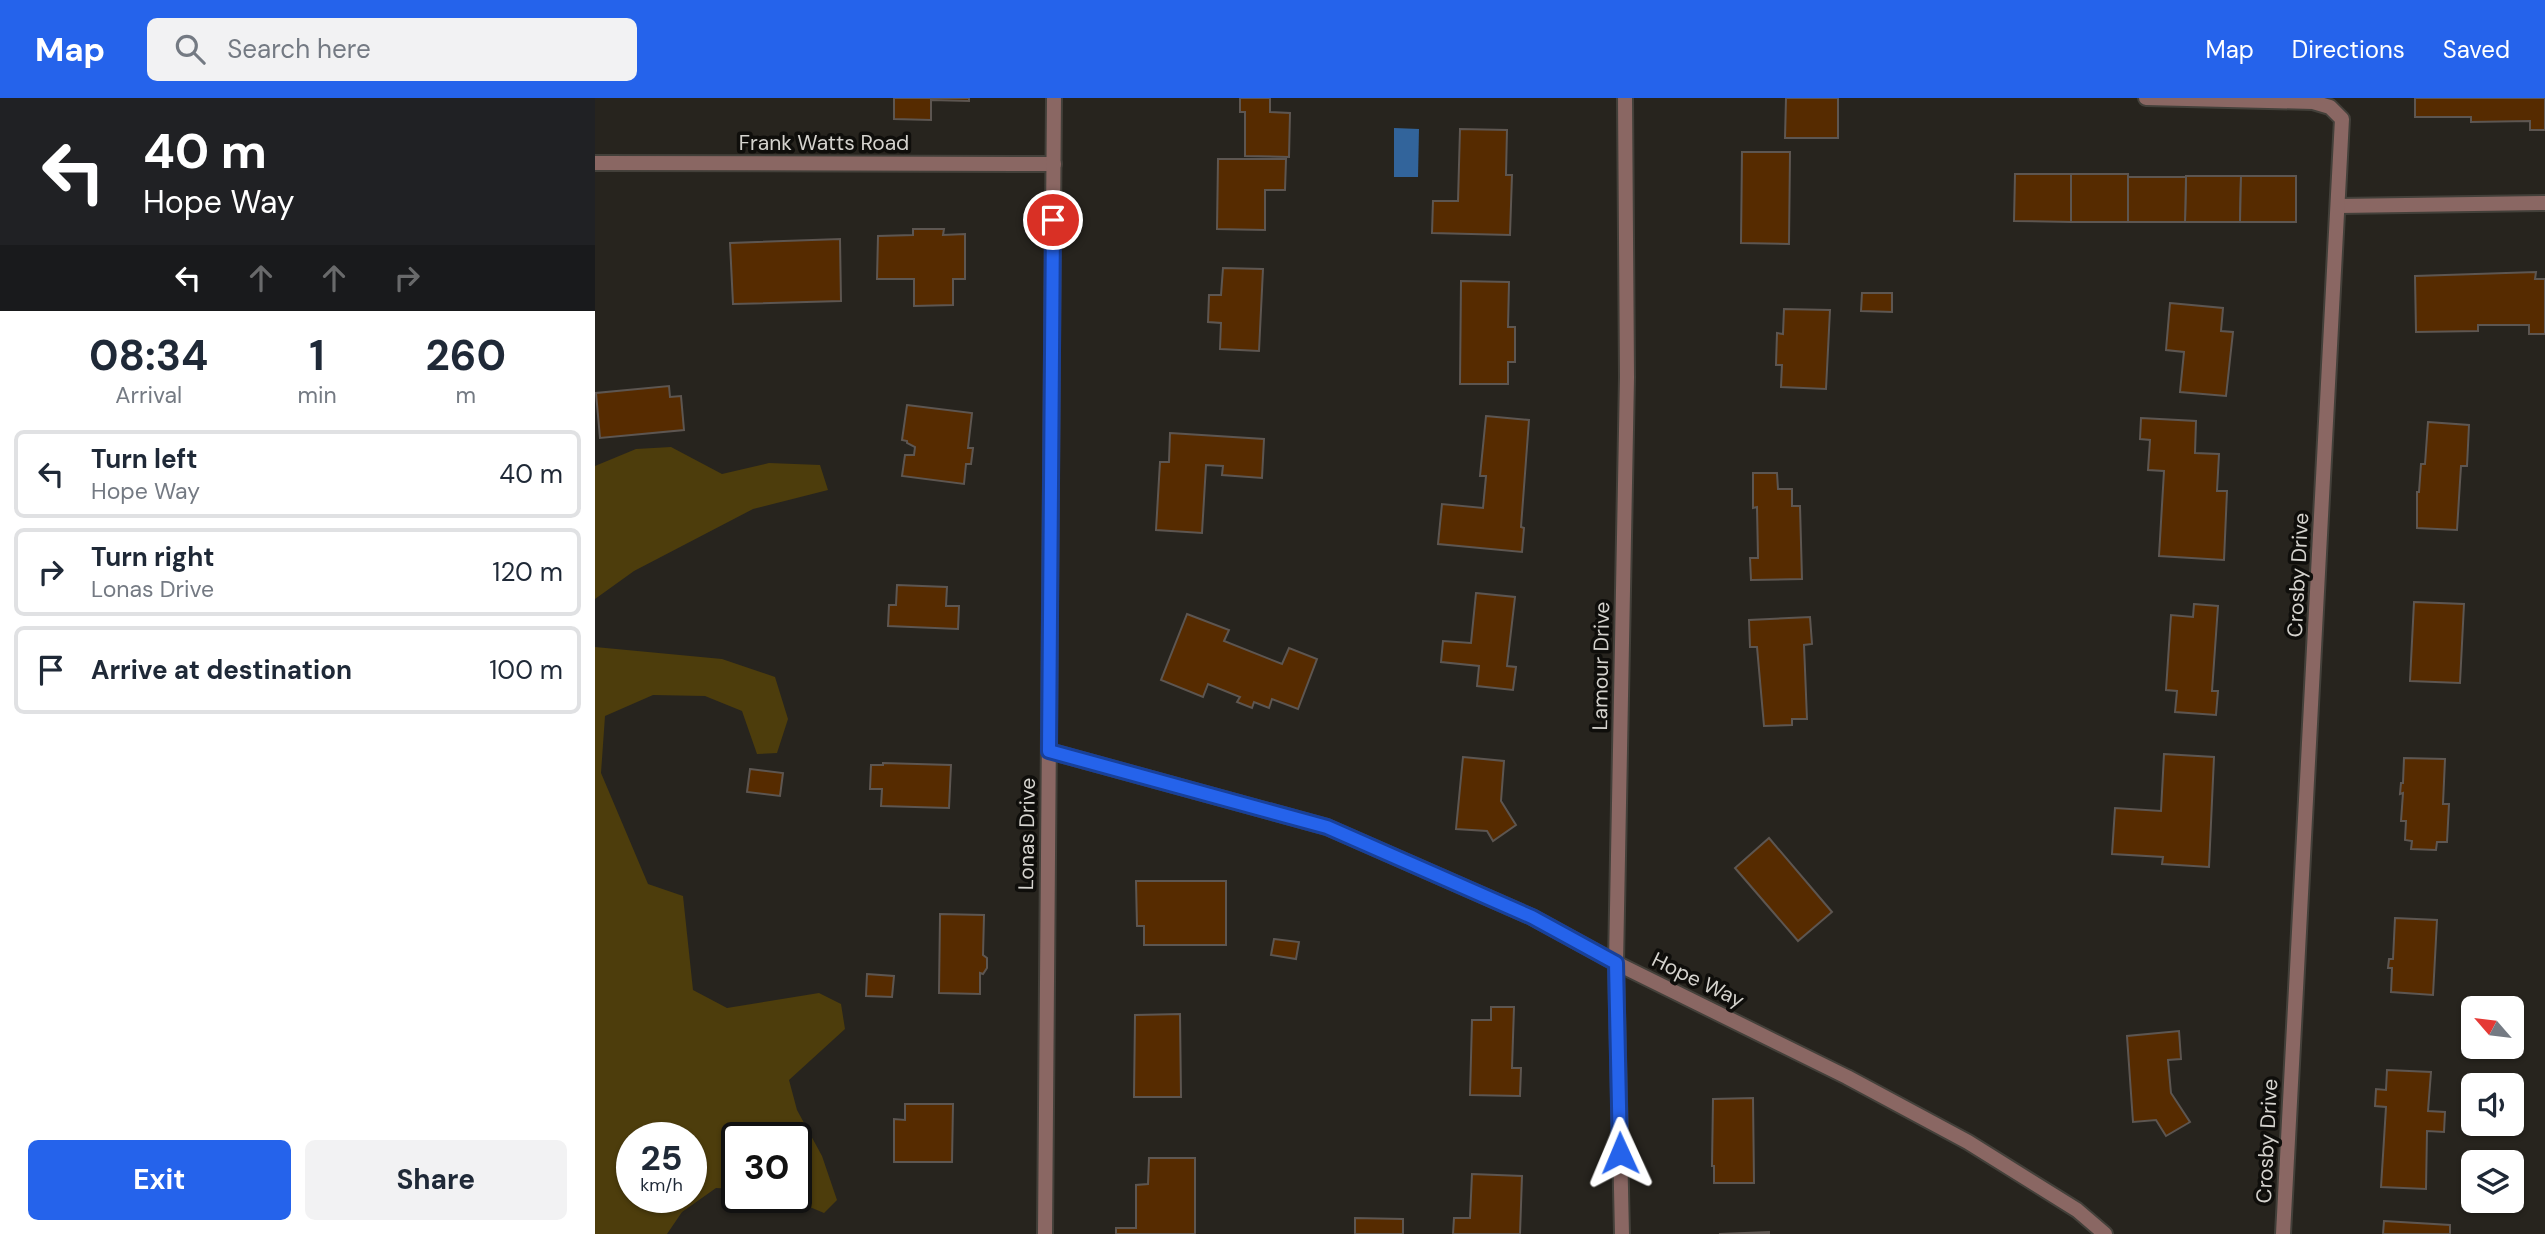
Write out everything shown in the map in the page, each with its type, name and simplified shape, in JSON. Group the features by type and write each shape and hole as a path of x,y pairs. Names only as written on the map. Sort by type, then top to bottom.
{"street":[{"name":"Lonas Drive","path":"1045,1234 1054,98"},
{"name":"Lamour Drive","path":"1622,1234 1616,963 1627,377 1625,98"},
{"name":"Crosby Drive","path":"2146,98 2313,102 2330,107 2342,119 2283,1234"},
{"name":"Frank Watts Road","path":"595,163 1054,164"},
{"path":"2339,206 2545,203"},
{"name":"Hope Way","path":"1049,751 1327,827 1532,917 1616,963 1847,1077 1969,1142 2077,1210 2105,1234"}],"shaded area":[{"path":"671,447 722,474 769,463 820,465 828,490 753,509 634,571 595,599 595,466 636,449"},
{"path":"595,647 722,659 775,677 788,719 777,753 757,754 742,711 705,696 653,695 605,716 601,773 648,884 683,896 693,990 727,1008 819,993 841,1004 845,1029 789,1080 797,1110 804,1122 721,1122 721,1188 716,1188 707,1194 707,1122 616,1122 616,1213 681,1213 667,1234 595,1234"},
{"path":"812,1138 822,1156 837,1200 824,1213 812,1208"}],"water":[{"path":"1394,128 1419,129 1418,177 1394,177"}],"building":[{"path":"894,98 969,98 969,101 931,100 931,120 894,119"},
{"path":"1240,98 1270,98 1270,112 1290,113 1289,157 1245,156 1245,112 1240,112"},
{"path":"1786,98 1838,98 1838,138 1785,138"},
{"path":"2415,98 2545,98 2545,130 2530,130 2530,121 2471,122 2471,117 2415,117"},
{"path":"1460,129 1507,130 1506,175 1512,175 1510,235 1432,233 1433,201 1458,201"},
{"path":"1742,152 1790,152 1789,244 1741,243"},
{"path":"1218,159 1286,159 1285,190 1265,190 1265,230 1217,229"},
{"path":"2015,174 2071,174 2071,222 2014,221"},
{"path":"2071,174 2128,174 2128,222 2071,222"},
{"path":"2186,176 2241,176 2240,222 2185,222"},
{"path":"2241,176 2296,176 2296,222 2240,222"},
{"path":"2128,177 2186,177 2185,222 2128,222"},
{"path":"913,229 944,229 943,235 965,234 965,279 953,279 953,305 914,306 914,279 877,279 878,236 913,235"},
{"path":"840,239 841,301 733,304 730,243"},
{"path":"1223,268 1263,269 1259,351 1220,349 1221,323 1208,322 1209,295 1221,295"},
{"path":"2536,272 2535,279 2545,279 2545,334 2529,334 2529,325 2478,325 2478,331 2416,332 2415,276"},
{"path":"1461,281 1509,282 1508,327 1515,327 1515,362 1508,362 1508,384 1460,384"},
{"path":"1862,293 1892,293 1892,312 1861,311"},
{"path":"2170,303 2223,308 2221,331 2233,332 2226,396 2180,392 2184,352 2166,350"},
{"path":"1784,309 1830,310 1826,389 1781,387 1782,365 1776,365 1777,333 1783,334"},
{"path":"669,386 670,397 681,396 684,430 600,438 596,393"},
{"path":"907,405 972,413 968,448 973,448 971,464 966,464 964,484 902,476 905,455 914,455 915,447 902,440"},
{"path":"1486,416 1529,420 1521,527 1524,528 1522,552 1438,544 1442,504 1483,508 1486,476 1480,476"},
{"path":"2141,418 2196,421 2195,453 2219,454 2217,491 2227,491 2224,560 2159,556 2164,471 2148,470 2150,440 2140,439"},
{"path":"2428,422 2469,425 2467,466 2461,466 2457,530 2417,528 2417,492 2421,464 2425,464"},
{"path":"1170,433 1264,439 1262,478 1222,475 1223,466 1206,465 1202,533 1156,530 1160,462 1169,462"},
{"path":"1753,473 1777,473 1778,489 1792,489 1792,506 1800,506 1802,579 1751,580 1750,558 1758,558"},
{"path":"897,585 947,587 946,606 959,606 958,629 888,626 889,605 896,605"},
{"path":"1476,593 1515,597 1507,666 1516,667 1513,690 1477,686 1479,666 1441,662 1443,641 1471,643"},
{"path":"2414,602 2464,604 2460,683 2410,681"},
{"path":"2194,604 2218,606 2212,691 2218,691 2216,715 2175,712 2177,691 2166,690 2171,615 2193,617"},
{"path":"1187,614 1229,630 1224,641 1282,664 1289,648 1317,659 1298,709 1272,699 1269,708 1254,702 1252,708 1237,702 1240,697 1208,684 1203,697 1161,680"},
{"path":"1810,617 1812,644 1804,645 1807,719 1792,719 1792,725 1764,726 1757,647 1750,647 1749,620"},
{"path":"2164,754 2214,757 2209,867 2162,864 2163,857 2112,854 2115,808 2161,811"},
{"path":"1463,757 1504,761 1501,801 1516,825 1493,841 1487,831 1456,829"},
{"path":"2404,758 2445,759 2443,804 2449,804 2447,842 2437,842 2436,850 2411,849 2412,841 2405,840 2406,821 2401,821 2403,793 2400,794"},
{"path":"871,765 951,765 949,808 881,806 882,789 870,789"},
{"path":"750,769 783,773 780,796 747,792"},
{"path":"1769,838 1832,912 1798,941 1735,868"},
{"path":"1136,881 1226,881 1226,945 1144,945 1144,926 1137,926"},
{"path":"940,914 984,915 983,955 987,958 987,968 983,974 980,973 980,994 939,993"},
{"path":"2395,918 2437,920 2433,995 2391,992 2392,968 2388,968 2389,959 2393,959"},
{"path":"1274,939 1299,942 1296,959 1271,955"},
{"path":"867,974 894,976 892,997 866,996"},
{"path":"1491,1007 1514,1007 1512,1068 1521,1068 1520,1096 1470,1095 1472,1020 1491,1020"},
{"path":"1180,1014 1181,1097 1134,1097 1135,1015"},
{"path":"2179,1031 2181,1059 2168,1060 2171,1093 2190,1122 2166,1136 2156,1120 2133,1122 2127,1036"},
{"path":"2387,1070 2431,1072 2428,1111 2445,1112 2444,1132 2427,1131 2426,1189 2381,1187 2386,1107 2375,1106 2376,1089 2386,1090"},
{"path":"1753,1098 1754,1183 1714,1183 1713,1099"},
{"path":"905,1104 953,1104 952,1162 894,1162 894,1119 905,1120"},
{"path":"1149,1158 1195,1158 1195,1234 1116,1234 1116,1228 1136,1228 1136,1185 1148,1184"},
{"path":"1472,1174 1522,1176 1520,1234 1453,1234 1454,1218 1470,1218"},
{"path":"1355,1218 1403,1219 1403,1234 1355,1234"},
{"path":"2384,1221 2450,1225 2450,1234 2383,1234"},
{"path":"1769,1232 1769,1234 1719,1234"}],"route":[{"path":"1053,220 1049,751 1327,827 1532,917 1616,963 1620,1153"}]}
